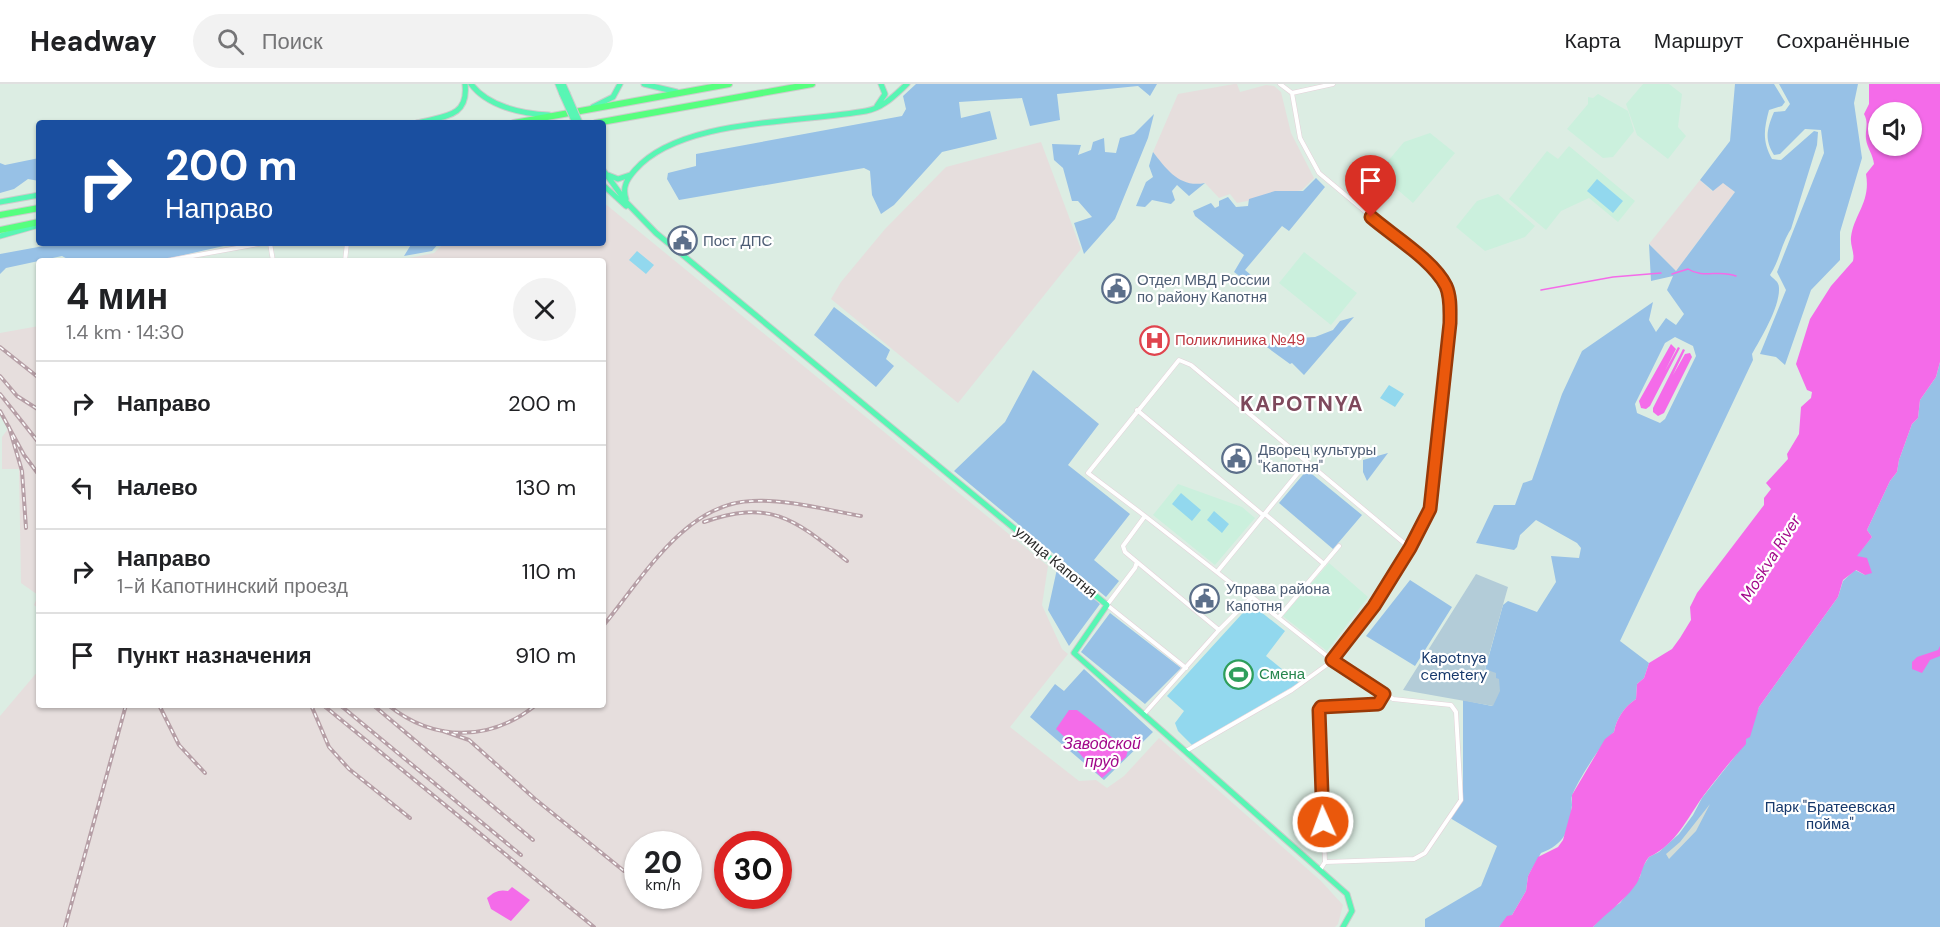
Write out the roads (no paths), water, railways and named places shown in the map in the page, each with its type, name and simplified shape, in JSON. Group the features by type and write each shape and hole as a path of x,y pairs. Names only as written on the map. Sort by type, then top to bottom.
{"highway":[{"path":"531,120 729,84"},
{"path":"606,121 812,84"},
{"path":"0,215 36,209"},
{"path":"0,230 36,224"}],"main road":[{"path":"428,120 458,112 464,104 465,84"},
{"path":"471,84 482,96 496,104 529,112 559,115"},
{"path":"558,84 578,120"},
{"path":"563,84 574,120"},
{"path":"586,110 613,96 620,84"},
{"path":"644,84 662,90 687,92"},
{"path":"873,109 884,98 882,84"},
{"path":"627,203 624,187 633,172 651,154 678,142 773,121 873,109 883,105 907,84"},
{"path":"606,174 618,180 633,172"},
{"path":"606,176 650,228"},
{"path":"606,177 613,193"},
{"path":"606,187 650,228"},
{"path":"0,202 36,196"},
{"path":"0,236 36,225"},
{"name":"улица Капотня","path":"650,228 1107,604 1074,652 1145,713 1351,900 1352,915 1343,927"}],"street":[{"path":"1186,751 1292,690 1332,660 1359,628 1410,548 1430,509 1434,487 1450,323 1446,287 1426,262 1319,173 1300,138 1292,93 1280,84"},
{"path":"1292,93 1334,84"},
{"path":"182,258 248,246"},
{"path":"1325,862 1420,856 1461,800 1454,708 1451,705 1393,699 1384,694 1332,660 1257,599 1250,598 1088,473 1179,360 1185,361 1410,548"},
{"path":"1137,410 1324,564"},
{"path":"1217,572 1307,462"},
{"path":"1145,516 1123,546 1125,552 1219,630"},
{"path":"1279,617 1339,546"},
{"path":"1137,562 1107,604 1186,668"},
{"path":"1145,713 1250,598"},
{"path":"1320,870 1325,862 1319,710 1321,707 1378,704 1384,694"}],"water":[{"name":"Moskva River","path":"1869,84 1940,84 1940,362 1936,377 1920,400 1918,418 1912,424 1897,472 1890,481 1867,530 1872,537 1857,556 1867,558 1872,573 1865,575 1856,570 1843,580 1838,597 1759,707 1746,744 1704,795 1681,830 1659,852 1649,857 1637,883 1620,903 1593,927 1499,927 1507,916 1512,915 1526,891 1528,876 1538,857 1558,847 1563,840 1572,807 1572,795 1605,739 1614,732 1622,713 1636,699 1637,684 1644,678 1649,663 1672,649 1680,638 1691,620 1690,607 1697,593 1764,505 1764,498 1771,489 1766,483 1788,459 1787,454 1799,434 1801,407 1811,398 1812,392 1807,390 1796,364 1810,319 1831,286 1853,261 1851,240 1853,229 1866,192 1866,174 1874,164 1872,157 1922,156 1922,102 1869,102"},
{"path":"1868,106 1868,145 1867,123 1864,114"},
{"path":"1671,344 1676,349 1665,371 1678,347 1680,348 1650,406 1646,409 1641,408 1639,401"},
{"path":"1683,349 1685,350 1673,375 1685,354 1690,353 1692,357 1664,413 1658,416 1653,412 1653,408"},
{"path":"1940,646 1940,656 1930,660 1922,673 1912,669 1912,662 1917,657 1938,650"},
{"name":"Заводской пруд","path":"1069,710 1077,710 1128,750 1126,757 1102,778 1056,729"},
{"path":"512,887 530,900 511,921 491,909 487,898 497,891 508,891"}],"waterway":[{"path":"1672,274 1688,269 1700,273 1724,273 1736,276"},
{"path":"1541,290 1613,277 1661,273"}],"railway":[{"path":"0,347 36,376"},
{"path":"0,376 17,396 36,408"},
{"path":"0,394 36,439"},
{"path":"0,411 24,455 36,471"},
{"path":"9,427 22,471 26,528"},
{"path":"606,622 667,547 686,529 706,515 728,505 752,501 779,502 861,516"},
{"path":"704,522 748,512 766,513 797,525 847,561"},
{"path":"65,927 125,708"},
{"path":"160,708 179,745 205,773"},
{"path":"312,708 329,747 349,769 410,818"},
{"path":"327,708 594,927"},
{"path":"344,708 521,855"},
{"path":"377,708 533,840"},
{"path":"392,708 424,726 462,733 500,726 532,708"},
{"path":"443,731 469,740 535,799 624,871"}],"place":[{"name":"Пост ДПС","path":"682,241"},
{"name":"Отдел МВД России по району Капотня","path":"1116,289"},
{"name":"Поликлиника №49","path":"1154,340"},
{"name":"Дворец культуры \"Капотня\"","path":"1237,459"},
{"name":"Управа района Капотня","path":"1205,598"},
{"name":"Смена","path":"1238,674"}],"district":[{"name":"KAPOTNYA","path":"1302,404"}],"park label":[{"name":"Kapotnya cemetery","path":"1454,666"},
{"name":"Парк \"Братеевская пойма\"","path":"1830,816"}]}
